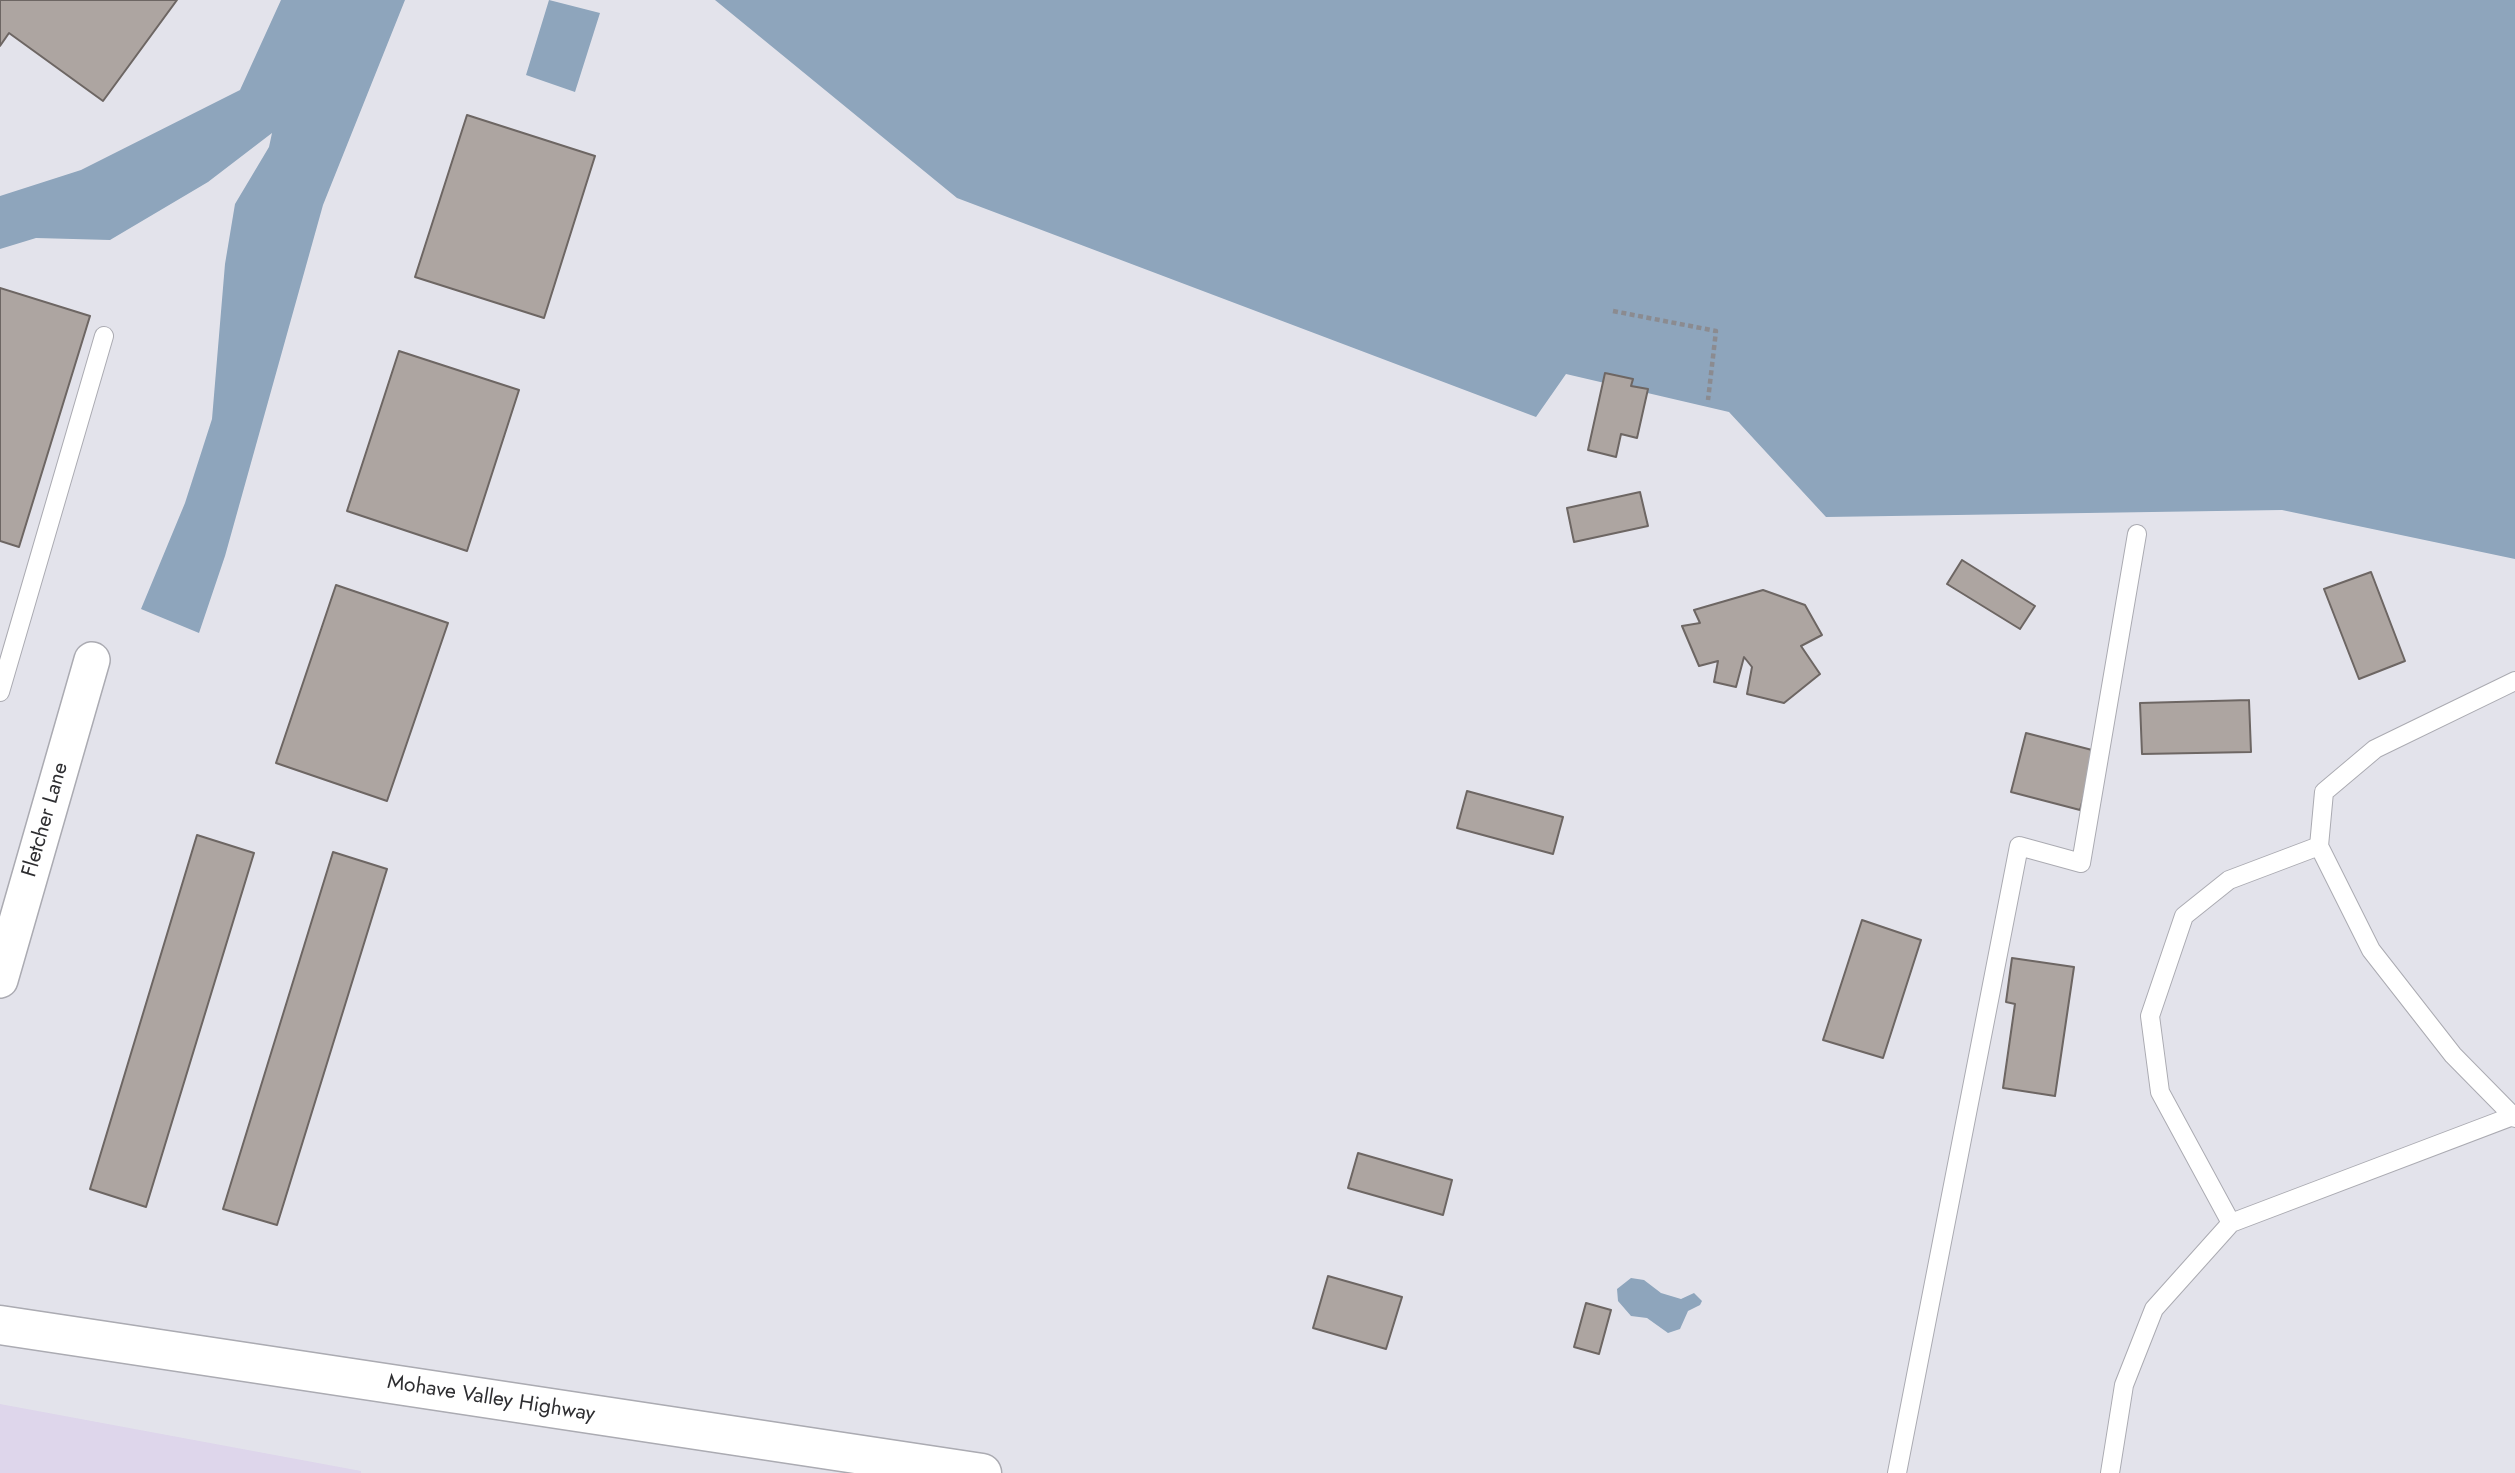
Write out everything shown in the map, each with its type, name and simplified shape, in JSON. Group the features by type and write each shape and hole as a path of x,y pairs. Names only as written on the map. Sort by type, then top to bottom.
{"highway":[{"name":"Mohave Valley Highway","path":"0,1325 982,1473"}],"street":[{"name":"Fletcher Lane","path":"0,980 92,660"}],"lane":[{"path":"0,692 104,336"},
{"path":"1897,1473 2019,846 2081,863 2137,534"},
{"path":"2110,1473 2124,1385 2154,1309 2231,1223 2514,1117 2453,1055 2371,950 2319,846 2324,792 2365,757 2375,749 2515,681"},
{"path":"2231,1223 2160,1092 2150,1016 2184,916 2229,880 2319,846"}],"path":[{"path":"1613,311 1716,331 1708,400"}],"shaded area":[{"path":"0,1404 361,1471 361,1473 0,1473"}],"water":[{"path":"281,0 405,0 323,205 225,556 199,633 141,609 185,503 212,419 225,264 235,204 269,147 272,133 208,182 110,240 36,238 0,249 0,196 81,170 240,90"},
{"path":"549,0 600,13 575,92 526,75"},
{"path":"715,0 2515,0 2515,559 2282,510 1826,517 1729,412 1566,374 1536,417 957,198"},
{"path":"1631,1278 1644,1280 1661,1293 1681,1299 1694,1293 1702,1301 1688,1311 1680,1329 1668,1333 1647,1318 1631,1316 1618,1301 1617,1289"}],"building":[{"path":"0,0 177,0 103,101 9,33 0,46"},
{"path":"467,115 595,156 544,318 415,277"},
{"path":"0,288 90,316 19,547 0,541"},
{"path":"399,351 519,390 467,551 347,511"},
{"path":"1605,373 1633,379 1631,386 1648,389 1637,438 1621,434 1616,457 1588,450"},
{"path":"1640,492 1648,526 1574,542 1567,508"},
{"path":"1962,560 2035,606 2020,629 1947,584"},
{"path":"2371,572 2405,661 2359,679 2324,589"},
{"path":"336,585 448,623 387,801 276,763"},
{"path":"1763,590 1805,605 1822,635 1801,646 1820,674 1784,703 1747,694 1752,667 1744,657 1736,687 1714,682 1718,661 1699,666 1682,626 1700,623 1694,610"},
{"path":"2249,700 2251,752 2142,754 2140,703"},
{"path":"2026,733 2096,751 2080,810 2011,792"},
{"path":"1467,791 1563,817 1553,854 1457,828"},
{"path":"197,835 254,853 146,1207 90,1189"},
{"path":"333,852 387,869 277,1225 223,1209"},
{"path":"1862,920 1921,940 1883,1058 1823,1040"},
{"path":"2012,958 2074,967 2055,1096 2003,1088 2015,1004 2006,1002"},
{"path":"1358,1153 1452,1180 1443,1215 1348,1188"},
{"path":"1328,1276 1402,1297 1386,1349 1313,1328"},
{"path":"1586,1303 1611,1310 1599,1354 1574,1347"}]}
